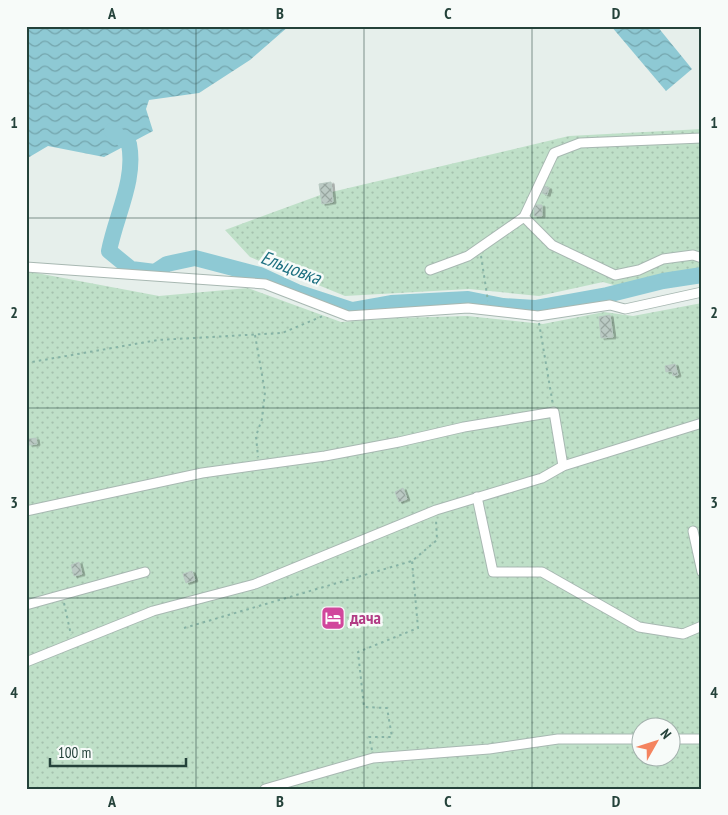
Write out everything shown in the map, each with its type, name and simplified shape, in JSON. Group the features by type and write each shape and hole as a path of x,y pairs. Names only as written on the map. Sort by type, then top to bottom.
{"street":[{"path":"430,270 468,256 524,217 554,153 580,143 702,138"},
{"path":"524,217 552,245 615,275 639,270 663,259 693,256 702,258"},
{"path":"26,268 128,273 218,282 265,284 348,316 468,308 538,316 610,305 625,309 702,292"},
{"path":"26,510 202,472 334,454 464,427 554,412 563,466"},
{"path":"26,662 153,611 255,584 436,510 542,478 563,466 702,423"},
{"path":"476,497 493,572 542,572 639,627 683,634 702,626"},
{"path":"693,531 702,572"},
{"path":"26,605 146,572"},
{"path":"265,789 373,758 489,749 558,739 630,739"},
{"path":"680,739 702,739"}],"path":[{"path":"480,248 490,310"},
{"path":"26,363 158,340 282,333 336,311"},
{"path":"538,316 554,412"},
{"path":"255,335 265,392 262,419 256,436 259,465"},
{"path":"184,628 412,561 437,540 436,510"},
{"path":"373,758 369,737 392,737 386,708 364,707 358,652 418,628 412,561"},
{"path":"62,596 73,644"}],"green space":[{"path":"702,129 702,270 698,268 655,276 624,288 603,282 539,296 469,289 345,296 250,257 225,230 323,194 569,136"},
{"path":"26,271 159,296 248,288 341,322 467,316 543,324 604,312 633,316 702,303 702,789 26,789"}],"water":[{"path":"26,26 289,26 250,60 199,93 149,100 146,109 153,131 104,157 48,146 26,159"},
{"path":"611,26 657,26 692,69 666,91"}],"building":[{"path":"331,182 333,202 322,204 319,184"},
{"path":"544,186 549,188 547,195 542,193"},
{"path":"535,205 542,205 542,216 534,216"},
{"path":"610,315 613,337 601,338 599,317"},
{"path":"675,364 678,375 673,376 672,371 666,372 665,366"},
{"path":"36,438 37,444 29,445 28,439"},
{"path":"403,488 407,499 399,502 395,492"},
{"path":"79,562 82,574 74,576 71,565"},
{"path":"192,571 195,580 186,583 183,574"}],"waterway":[{"name":"Ельцовка","path":"112,131 129,144 130,171 109,251 131,269 155,272 167,264 195,258 260,275 297,292 352,310 391,303 468,299 503,306 535,308 607,295 663,281 702,275"}],"place":[{"name":"дача","path":"333,618"}]}
